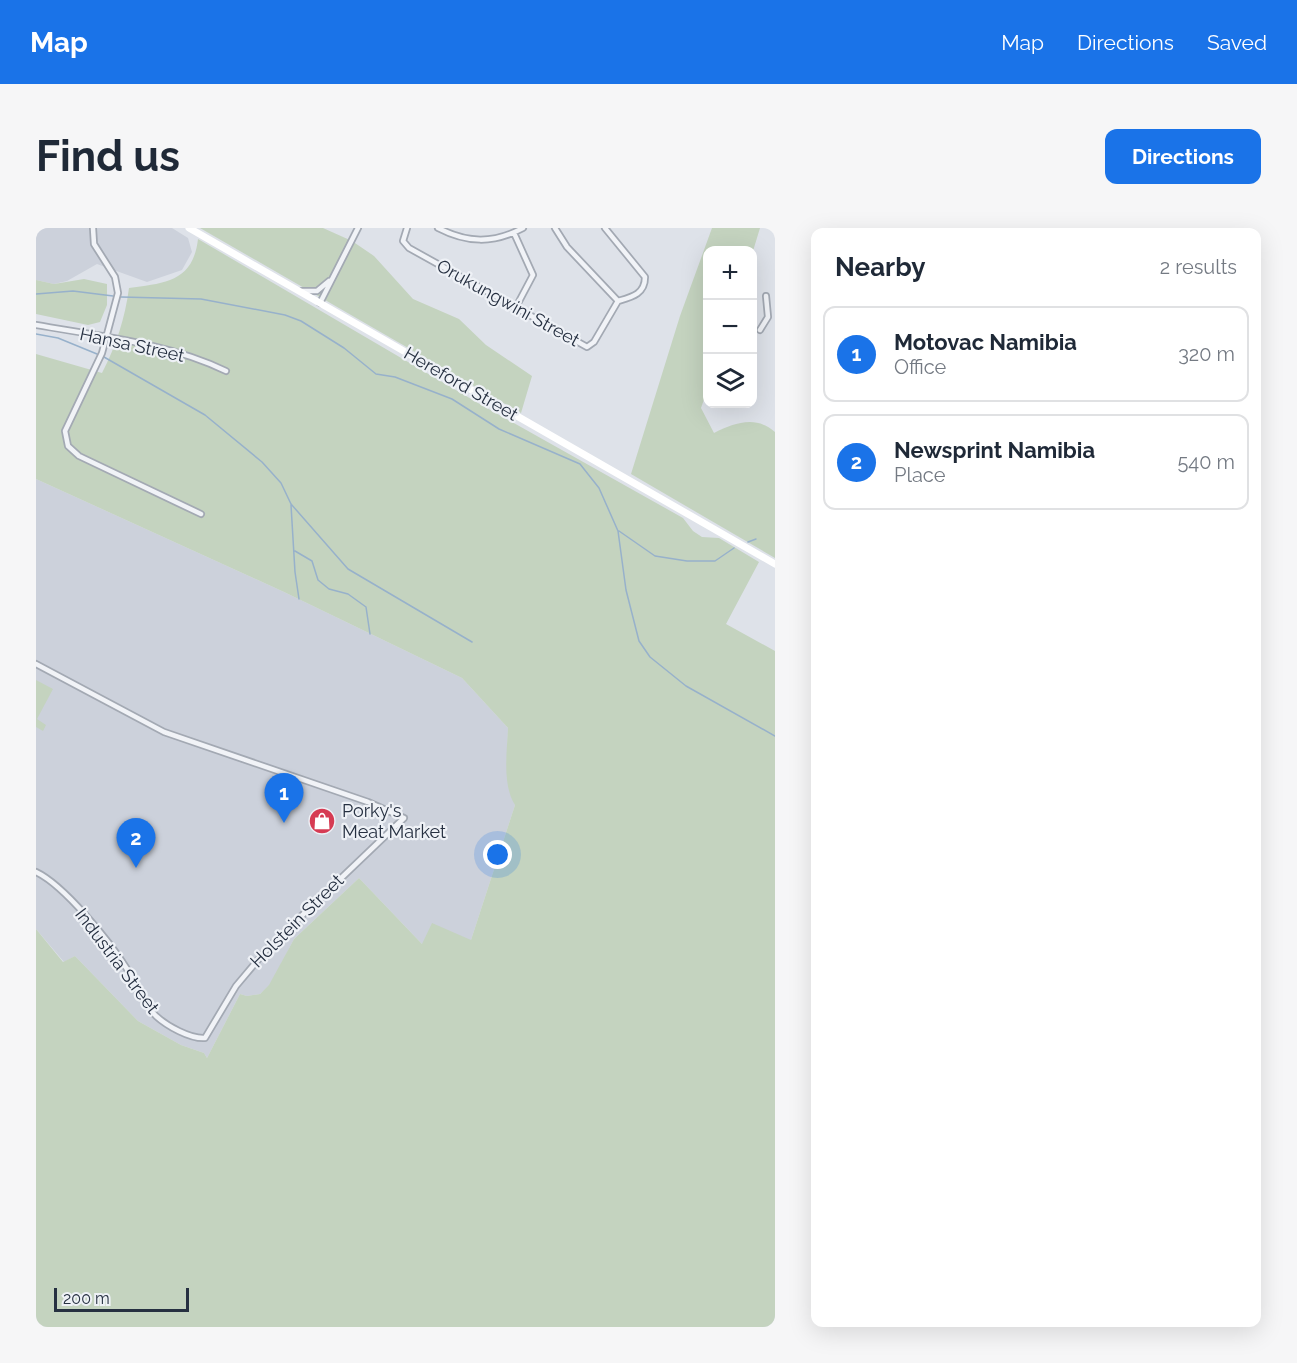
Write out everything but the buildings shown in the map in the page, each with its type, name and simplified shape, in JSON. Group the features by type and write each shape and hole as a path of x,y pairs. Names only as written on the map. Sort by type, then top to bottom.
{"main road":[{"name":"Hereford Street","path":"189,228 775,564"},
{"name":"Hereford Street","path":"733,541 775,569"}],"street":[{"path":"93,228 94,244 112,272 117,286 116,302 107,338 67,423 65,436 68,446 79,456 201,514"},
{"path":"320,303 358,228"},
{"name":"Orukungwini Street","path":"407,228 403,241 409,248 587,347 594,342 618,301"},
{"name":"Orukungwini Street","path":"438,228 462,239 481,240 514,233 523,228"},
{"path":"555,228 567,247 618,301 634,296 642,290 645,277 605,228"},
{"path":"514,233 533,275 515,309"},
{"path":"297,290 317,291 331,279"},
{"path":"760,330 768,317 766,296"},
{"path":"768,317 775,318"},
{"name":"Hansa Street","path":"36,326 107,338 190,357 226,371"},
{"name":"Holstein Street","path":"36,664 164,732 368,802 404,818 267,948 236,986 205,1038"},
{"name":"Industria Street","path":"36,872 65,894 121,961 155,1015 176,1029 205,1038"}],"shaded area":[{"path":"36,228 172,228 188,238 192,252 182,270 147,282 97,264 67,281 54,284 36,280"},
{"path":"36,479 284,592 462,678 508,728 507,766 515,805 471,940 423,945 359,878 294,939 270,985 260,994 247,996 240,994 207,1058 204,1053 181,1045 138,1021 75,956 64,962 36,929"}],"green space":[{"path":"200,228 323,228 352,241 374,256 413,299 459,319 486,345 532,376 521,413"},
{"path":"712,228 760,228 755,246 705,246"},
{"path":"198,239 478,403 683,518 693,531 702,537 719,538 759,562 726,624 775,651 775,1327 36,1327 36,929 63,962 75,956 138,1021 181,1045 204,1053 207,1058 240,994 247,996 260,994 269,985 294,939 359,878 422,944 432,923 471,940 515,805 508,788 507,778 508,728 462,678 284,592 36,479 36,354 102,373 119,332 129,288 175,278 190,264"},
{"path":"703,253 703,402 701,408 714,433 745,422 760,424 775,432 775,558 631,474 680,316"},
{"path":"84,279 107,284 107,305 100,322 88,325 36,314 36,280 54,284"},
{"path":"36,680 53,689 37,719 46,725 43,731 36,727"}],"waterway":[{"path":"36,294 73,291 113,296"},
{"path":"121,297 201,299 285,315 301,321 344,348 376,374 395,377 452,399 499,429 580,464 599,488 618,531 626,590 639,641 650,657 686,686 775,736"},
{"path":"36,334 58,338 97,354"},
{"path":"104,357 205,415 262,462 281,483 291,504 348,569 472,642"},
{"path":"291,505 299,599"},
{"path":"619,531 655,556 687,561 715,561 734,548"},
{"path":"748,542 756,539"},
{"path":"295,551 312,561 318,580 329,589 348,594 366,607 370,634"}],"place":[{"name":"Porky's Meat Market","path":"322,821"},
{"name":"Motovac Namibia","path":"284,823"},
{"name":"Newsprint Namibia","path":"136,868"}]}
